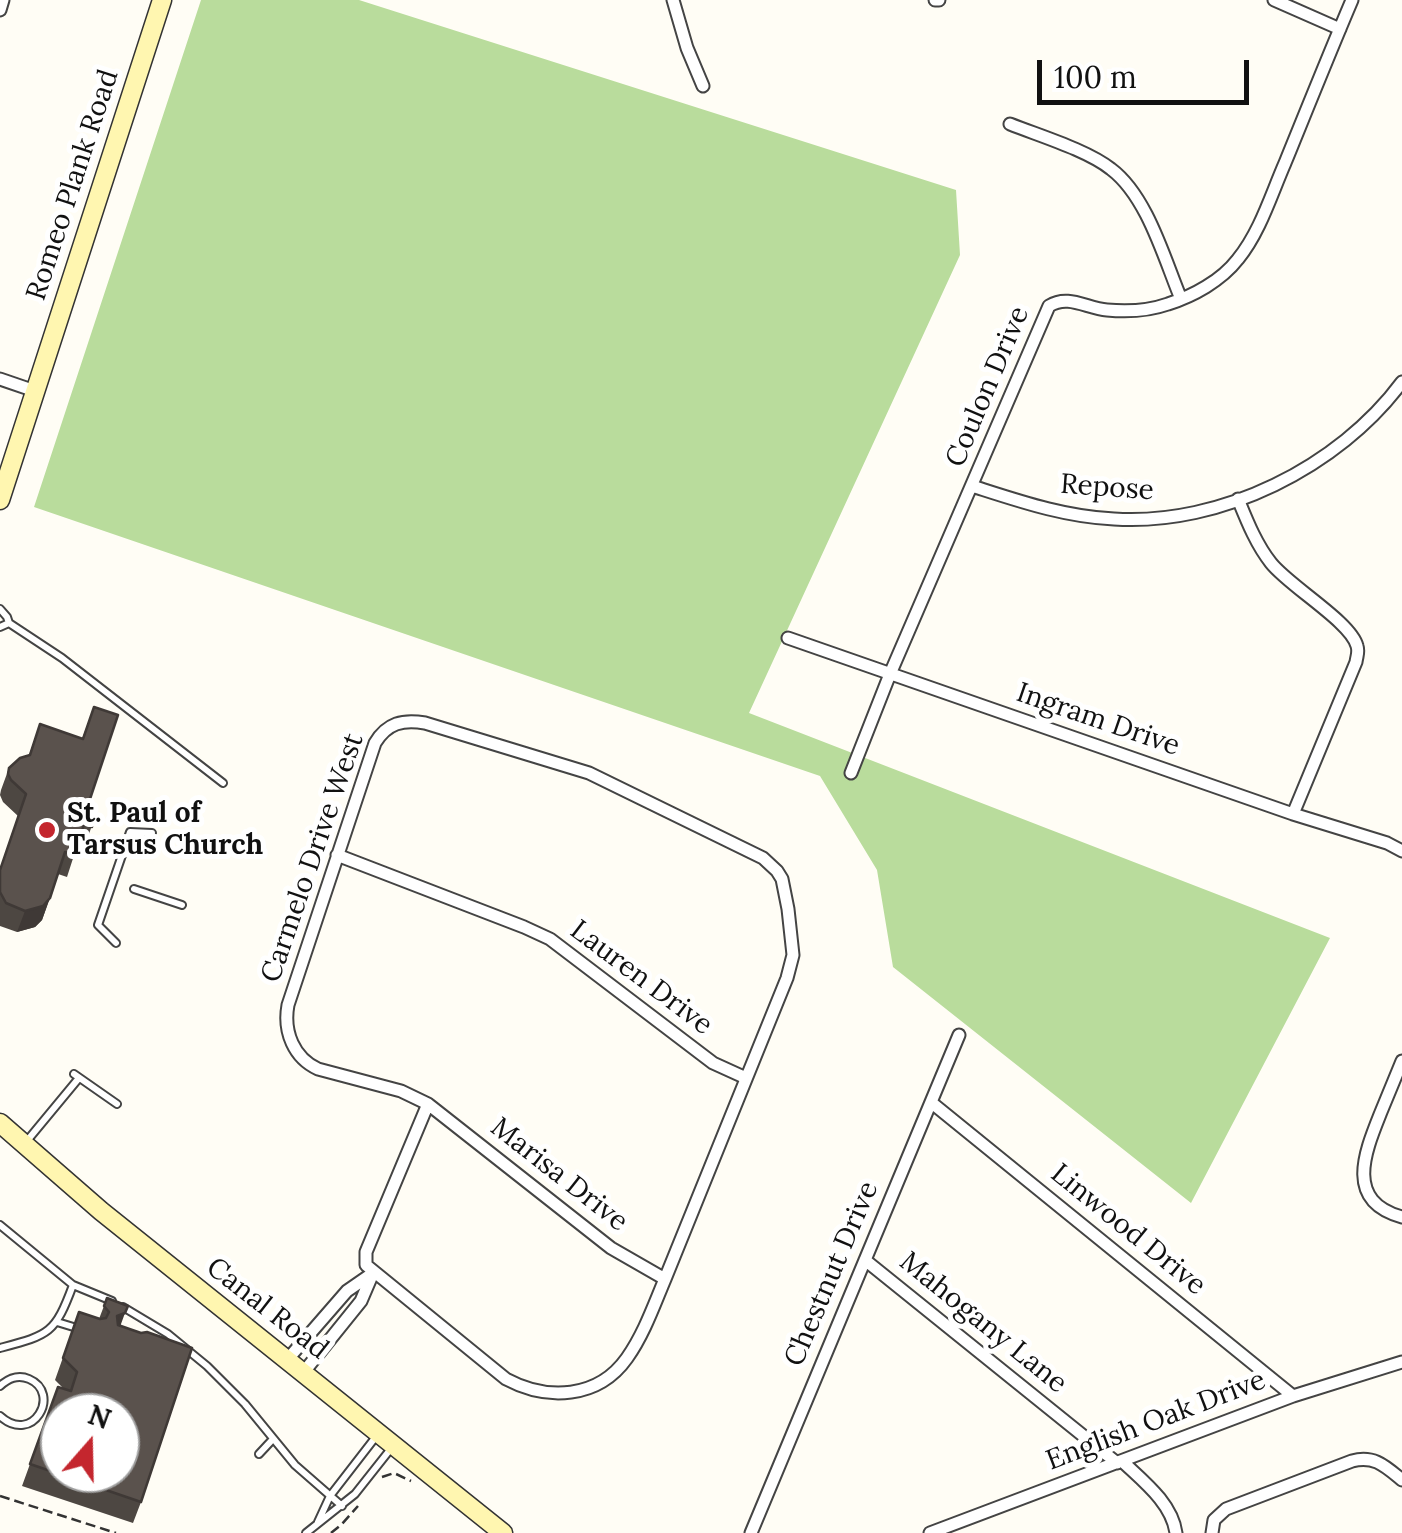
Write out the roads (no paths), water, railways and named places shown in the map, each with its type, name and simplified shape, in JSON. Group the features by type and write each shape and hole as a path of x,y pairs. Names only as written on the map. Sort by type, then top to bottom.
{"street":[{"path":"0,10 3,0"},
{"name":"Romeo Plank Road","path":"0,500 162,0"},
{"path":"673,0 703,86"},
{"path":"1274,0 1340,29"},
{"name":"Coulon Drive","path":"852,773 890,674 1049,306 1066,300 1131,312 1181,299 1228,270 1250,241 1265,211 1352,0"},
{"path":"1010,124 1108,166 1128,185 1147,218 1181,299"},
{"path":"0,379 36,391"},
{"name":"Repose","path":"972,486 1063,513 1113,520 1161,518 1205,510 1292,476 1332,453 1398,397 1402,382"},
{"path":"1238,499 1273,566 1352,635 1357,645 1356,662 1294,814"},
{"name":"Ingram Drive","path":"788,638 1398,848"},
{"name":"Carmelo Drive West","path":"428,1104 401,1091 312,1066 298,1054 286,1020 374,743 384,730 399,722 425,723 580,770 763,858 778,871 794,954 746,1078"},
{"name":"Lauren Drive","path":"337,855 550,939 712,1063 746,1078"},
{"name":"Chestnut Drive","path":"751,1533 958,1035"},
{"path":"1402,1061 1367,1146 1362,1171 1370,1197 1384,1210 1402,1217"},
{"path":"428,1104 366,1252 366,1265 506,1379 538,1392 568,1394 601,1382 621,1366 647,1323 746,1078"},
{"name":"Marisa Drive","path":"428,1104 611,1248 665,1279"},
{"name":"Linwood Drive","path":"932,1104 1292,1396"},
{"name":"Canal Road","path":"0,1123 101,1211 503,1533"},
{"name":"Mahogany Lane","path":"864,1260 1120,1462 1168,1509 1176,1533"},
{"path":"287,1360 347,1290 373,1273"},
{"path":"303,1373 361,1301 373,1273"},
{"name":"English Oak Drive","path":"930,1533 1292,1396 1402,1362"},
{"path":"1212,1530 1214,1520 1226,1509 1363,1458 1375,1460 1402,1480"}],"lane":[{"path":"0,610 10,623 62,658 223,783"},
{"path":"0,627 10,623"},
{"path":"116,943 98,925 130,832 152,833"},
{"path":"134,889 182,905"},
{"path":"24,1144 77,1076 117,1104"},
{"path":"0,1225 73,1285 118,1304 158,1328 207,1366 295,1465 342,1506"},
{"path":"0,1348 40,1336 58,1322 73,1285"},
{"path":"58,1322 94,1334"},
{"path":"149,1340 158,1328"},
{"path":"0,1386 12,1378 28,1378 40,1388 43,1404 36,1418 22,1425 0,1416"},
{"path":"317,1523 330,1496 379,1434"},
{"path":"259,1454 274,1439"},
{"path":"306,1533 342,1506 394,1446"}],"place":[{"name":"St. Paul of Tarsus Church","path":"47,830"}]}
